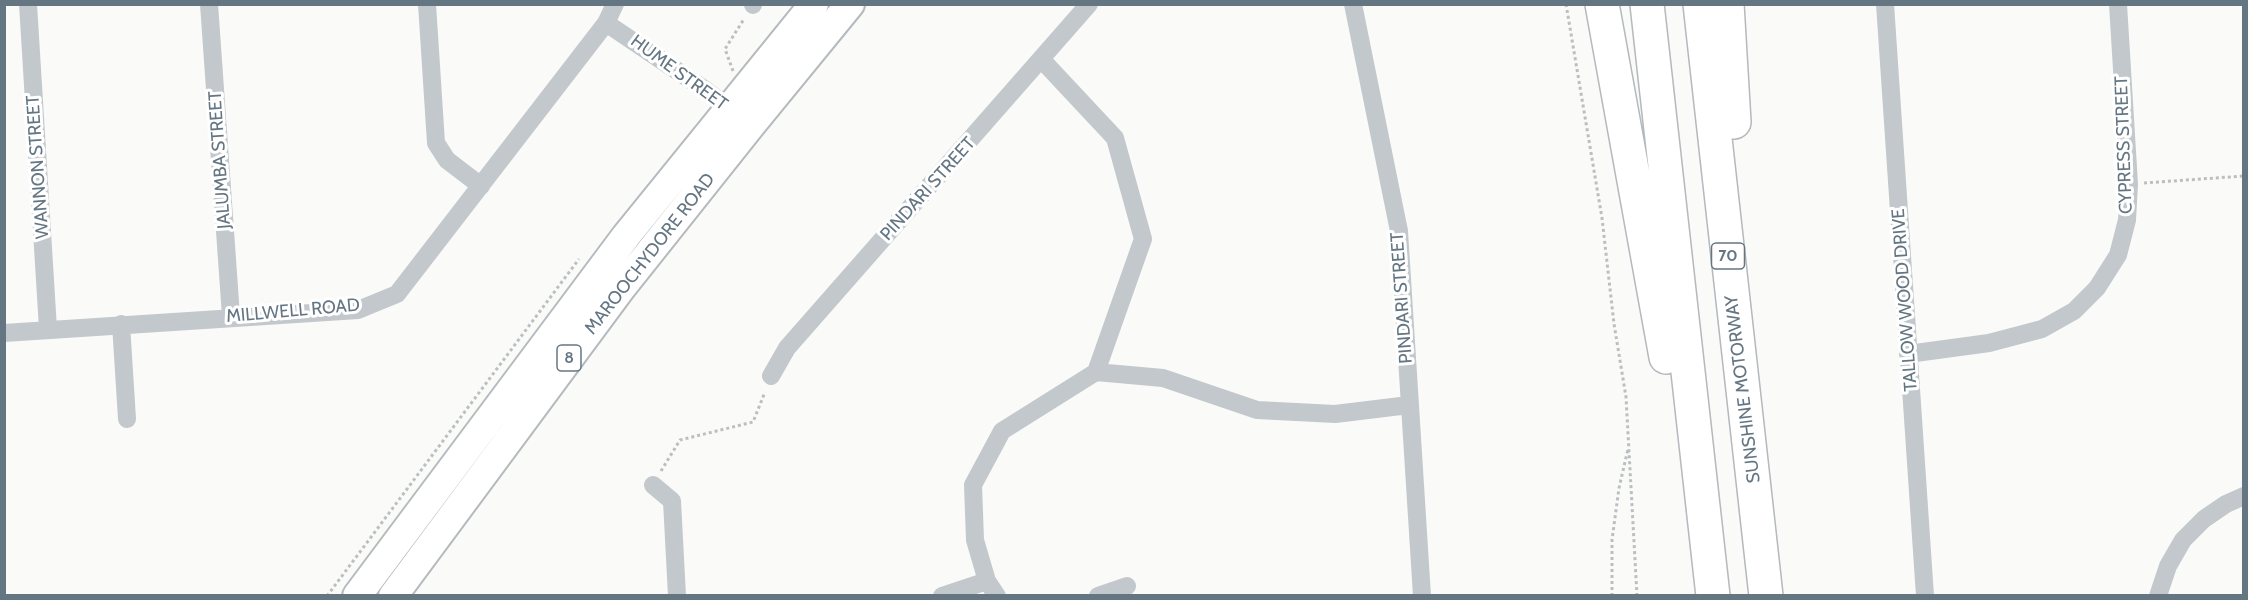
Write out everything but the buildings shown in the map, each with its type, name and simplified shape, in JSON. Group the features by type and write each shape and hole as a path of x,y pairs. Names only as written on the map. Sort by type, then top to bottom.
{"highway":[{"path":"1602,4 1679,433 1699,470"},
{"path":"1647,4 1713,596"},
{"name":"SUNSHINE MOTORWAY","path":"1700,4 1766,596"},
{"path":"1727,4 1740,202 1765,466 1756,508"}],"main road":[{"name":"MAROOCHYDORE ROAD","path":"393,596 615,296 740,116 814,4"},
{"name":"MAROOCHYDORE ROAD","path":"357,596 590,283 740,116 850,4"}],"street":[{"name":"WANNON STREET","path":"28,4 48,329"},
{"name":"JALUMBA STREET","path":"209,4 231,316"},
{"path":"427,4 436,143 447,160 481,186"},
{"name":"MILLWELL ROAD","path":"4,333 231,316 358,310 397,294 606,23 615,4"},
{"name":"PINDARI STREET","path":"771,376 787,348 1089,4"},
{"name":"PINDARI STREET","path":"1353,4 1399,231 1422,596"},
{"name":"TALLOW WOOD DRIVE","path":"1885,4 1925,596"},
{"name":"CYPRESS STREET","path":"1908,354 1989,343 2042,329 2074,311 2097,288 2118,255 2127,220 2129,184 2118,4"},
{"name":"HUME STREET","path":"606,23 695,82 740,116"},
{"path":"1042,60 1115,138 1143,239 1096,372"},
{"path":"121,324 127,419"},
{"path":"942,596 992,588 975,540 973,485 1002,431 1096,372 1163,378 1257,410 1335,414 1409,405"},
{"path":"653,485 672,501 677,596"},
{"path":"2158,596 2168,566 2183,540 2204,519 2226,504 2244,496"},
{"path":"1098,596 1127,586"}],"path":[{"path":"733,73 725,49 753,4"},
{"path":"1566,4 1602,218 1614,324 1626,397 1637,596"},
{"path":"2129,184 2244,176"},
{"path":"653,485 680,440 753,422 771,376"},
{"path":"1612,596 1612,540 1619,488 1629,444"}]}
